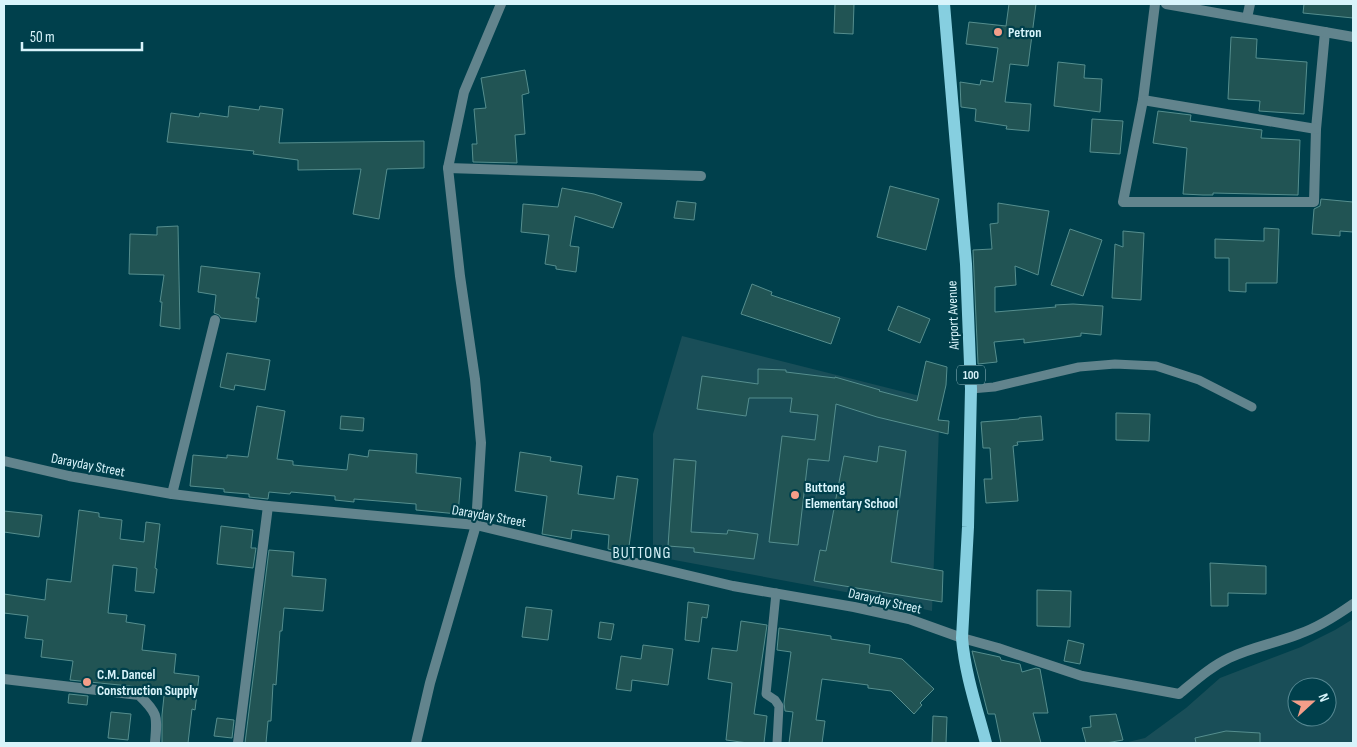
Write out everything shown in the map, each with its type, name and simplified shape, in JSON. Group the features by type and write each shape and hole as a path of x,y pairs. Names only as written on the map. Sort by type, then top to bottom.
{"main road":[{"name":"Airport Avenue","path":"944,4 966,264 971,389 968,527 962,638 967,672 986,743"}],"street":[{"path":"416,743 430,683 476,525 481,444 475,379 460,276 448,168 464,92 500,4"},
{"path":"1155,4 1144,100 1123,202 1314,202 1316,128 1325,32"},
{"path":"1166,4 1353,37"},
{"path":"1248,18 1250,4"},
{"path":"1144,100 1316,128"},
{"path":"448,168 701,176"},
{"path":"172,494 215,320"},
{"name":"Darayday Street","path":"4,461 70,476 172,494 268,506 476,525 734,586 854,607 909,619 1082,676 1179,694 1208,670 1229,658 1325,624 1353,604"},
{"path":"238,743 268,506"},
{"path":"4,679 139,695 149,704 157,718 155,743"}],"lane":[{"path":"971,389 994,387 1079,367 1115,364 1156,366 1199,380 1252,407"},
{"path":"776,593 766,694 779,706 777,743"}],"shaded area":[{"name":"Buttong Elementary School","path":"682,336 940,401 932,611 856,594 653,556 653,434"},
{"path":"1353,619 1353,743 1124,743 1145,738 1186,708 1220,678 1301,647"}],"building":[{"path":"835,4 854,4 853,34 834,33"},
{"path":"1009,4 1036,4 1028,66 1010,64 1005,102 1031,104 1029,131 1006,129 1007,126 975,121 976,109 961,107 960,82 980,85 981,80 993,82 998,48 966,44 969,22 1006,26"},
{"path":"1304,4 1353,4 1353,18 1303,13"},
{"path":"1231,37 1257,39 1256,58 1307,62 1304,114 1259,111 1260,101 1228,99"},
{"path":"1058,62 1085,65 1084,78 1102,79 1100,112 1054,106"},
{"path":"525,70 529,93 522,95 525,134 515,135 517,163 473,162 472,144 477,144 474,109 486,108 481,78"},
{"path":"229,106 259,110 260,106 283,109 279,143 424,141 424,168 387,169 379,219 353,214 361,169 298,170 298,160 253,154 254,151 167,142 171,113 199,117 200,113 228,117"},
{"path":"1158,111 1191,115 1190,121 1262,130 1261,138 1300,140 1298,195 1183,194 1187,148 1153,143"},
{"path":"1092,119 1123,121 1120,154 1090,152"},
{"path":"890,186 939,199 926,250 877,237"},
{"path":"562,188 594,194 622,203 613,228 575,216 570,246 579,247 576,272 556,269 556,266 545,264 549,235 521,232 523,204 558,207"},
{"path":"1321,199 1353,202 1353,232 1340,231 1340,236 1312,234 1314,209 1320,206"},
{"path":"677,201 696,203 694,220 674,218"},
{"path":"998,203 1049,211 1038,275 1015,266 1016,285 995,287 995,312 1073,304 1103,306 1101,335 1081,333 1081,336 1024,343 1024,339 994,342 997,362 978,364 973,250 992,249 990,224 998,223"},
{"path":"178,226 180,329 160,326 162,302 160,302 164,275 129,274 130,234 157,235 157,227"},
{"path":"1264,228 1279,229 1277,283 1246,283 1246,292 1229,291 1229,258 1215,258 1215,239 1264,241"},
{"path":"1070,229 1102,240 1083,296 1051,285"},
{"path":"1123,231 1144,233 1141,300 1112,298 1115,244 1123,247"},
{"path":"201,266 260,273 256,298 259,298 256,322 221,318 214,313 216,295 198,292"},
{"path":"752,284 772,292 771,295 840,318 831,344 741,314"},
{"path":"898,306 930,319 920,343 888,330"},
{"path":"227,353 270,360 265,390 235,385 234,390 220,387"},
{"path":"926,361 947,367 946,385 938,420 949,421 948,434 877,417 836,404 829,461 808,459 798,545 769,542 782,436 815,440 818,415 790,412 792,398 749,398 746,416 697,409 702,376 758,384 758,369 786,370 786,372 835,377 917,401"},
{"path":"257,406 285,411 277,459 293,461 293,465 347,470 349,454 368,457 369,450 417,454 416,473 461,478 458,514 416,510 416,504 354,499 354,502 335,500 335,496 291,492 290,494 269,492 268,499 249,497 249,494 224,492 224,489 190,486 193,455 227,458 227,455 248,457"},
{"path":"1116,413 1150,414 1149,441 1116,440"},
{"path":"341,416 364,418 363,431 340,429"},
{"path":"1041,416 1043,440 1017,442 1018,445 1013,446 1018,501 986,503 984,479 992,479 990,448 983,448 981,422"},
{"path":"879,446 906,451 891,562 943,571 942,602 814,581 820,550 826,551 844,456 877,462"},
{"path":"520,452 551,457 550,461 582,466 578,494 614,499 617,476 638,479 628,554 608,549 609,535 572,530 571,539 542,534 547,496 515,491"},
{"path":"674,459 696,461 691,532 727,534 728,530 758,534 754,559 694,552 694,548 668,546"},
{"path":"79,510 99,513 99,517 122,520 120,539 144,542 146,522 160,524 154,593 135,591 137,568 113,565 108,613 127,615 126,622 145,625 142,650 176,654 174,673 199,676 195,710 192,709 188,743 162,743 164,696 148,694 149,688 70,680 73,661 41,657 43,640 25,638 28,616 4,613 4,594 45,600 47,579 71,582"},
{"path":"4,511 42,515 39,537 4,532"},
{"path":"221,526 253,530 251,548 256,548 253,568 217,564"},
{"path":"269,550 294,552 292,576 326,579 323,611 284,608 282,631 280,631 276,685 273,684 271,721 268,721 266,743 245,743"},
{"path":"1210,563 1266,566 1266,594 1228,593 1228,606 1211,606"},
{"path":"1037,590 1071,591 1070,627 1037,626"},
{"path":"688,602 709,605 707,618 702,617 699,642 685,640"},
{"path":"526,607 552,610 548,640 522,637"},
{"path":"741,621 767,625 754,714 767,716 764,743 726,740 732,683 708,679 712,648 737,651"},
{"path":"600,622 614,624 611,640 598,638"},
{"path":"779,628 831,636 831,639 870,645 869,653 902,659 934,689 920,703 922,705 914,714 891,691 868,688 868,685 822,679 816,720 825,721 822,743 789,743 793,712 785,711 784,703 791,652 777,650"},
{"path":"1068,640 1084,644 1080,664 1064,661"},
{"path":"643,645 673,649 668,685 632,680 631,691 616,689 621,656 641,659"},
{"path":"972,651 1000,657 1001,660 1020,664 1022,672 1036,668 1040,669 1048,713 1033,713 1041,743 1001,743 995,714 988,714"},
{"path":"69,694 88,696 87,705 68,703"},
{"path":"111,712 131,714 128,740 108,738"},
{"path":"1116,714 1123,740 1106,743 1086,743 1082,728 1091,727 1090,716"},
{"path":"933,716 947,717 946,743 932,743"},
{"path":"217,718 234,720 232,738 214,736"},
{"path":"1226,731 1260,733 1260,743 1196,743 1195,738"}],"place":[{"name":"Petron","path":"998,32"},
{"name":"Buttong Elementary School","path":"795,495"},
{"name":"C.M. Dancel Construction Supply","path":"87,682"}],"district":[{"name":"BUTTONG","path":"642,553"}]}
